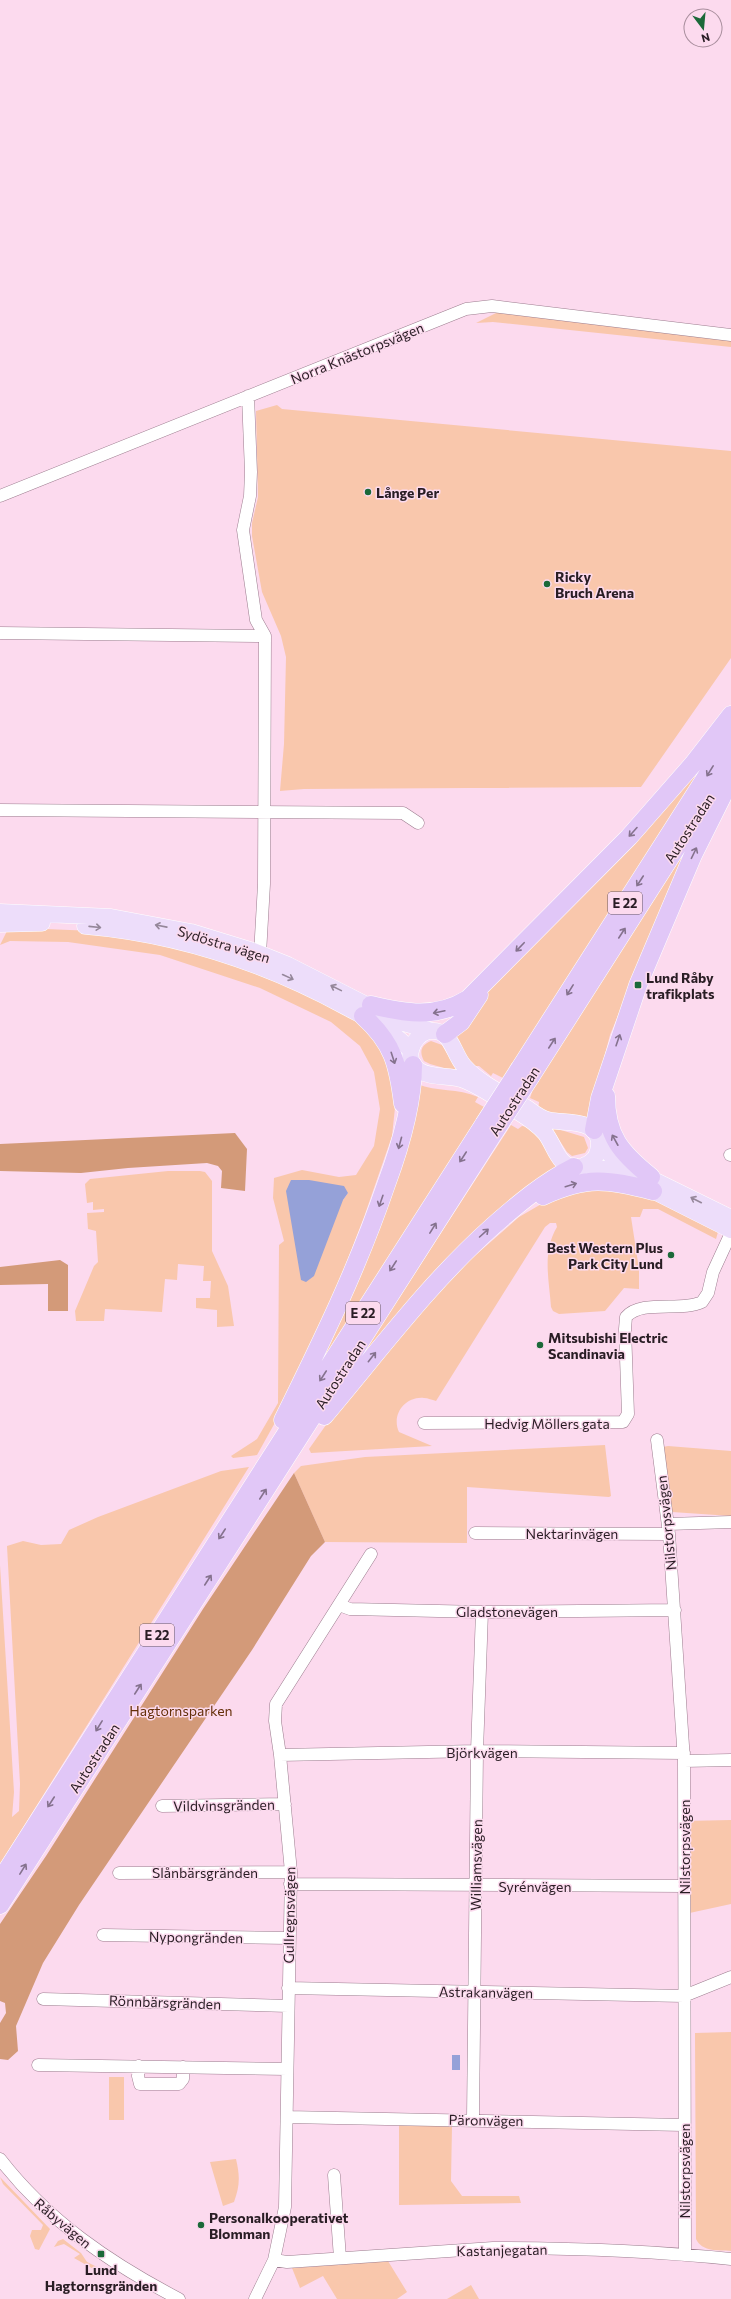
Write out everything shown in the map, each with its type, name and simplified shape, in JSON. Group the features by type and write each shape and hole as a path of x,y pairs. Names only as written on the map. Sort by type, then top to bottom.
{"highway":[{"path":"367,1011 410,1013 442,1011 468,999 634,831 692,764 731,715"},
{"name":"Autostradan","path":"526,1072 731,738"},
{"name":"Autostradan","path":"0,1880 243,1501 731,762"},
{"path":"596,1137 597,1109 638,984 663,920 693,855 731,779"},
{"path":"438,1032 461,1022 493,975"},
{"path":"367,1011 391,1050 398,1074 405,1122"},
{"path":"243,1501 345,1293 369,1237 394,1164 405,1122 412,1058"},
{"path":"607,1077 606,1109 612,1134 626,1156 652,1184"},
{"name":"Autostradan","path":"0,1905 276,1474 490,1127"},
{"path":"276,1474 436,1280 499,1221 544,1185 580,1166"},
{"path":"499,1221 543,1196 579,1182 607,1181 652,1184"}],"main road":[{"name":"Sydöstra vägen","path":"0,912 84,914 137,921 191,932 260,954 288,965 367,1011 394,1033 412,1058 419,1071 427,1074 461,1079 497,1098 541,1128 550,1139 562,1161 580,1166"},
{"name":"Sydöstra vägen","path":"0,924 33,923 95,927 188,943 248,961 367,1011 438,1032"},
{"path":"412,1058 418,1037 438,1032 452,1042 460,1061 476,1076 544,1119 584,1124 617,1162 731,1232"},
{"path":"580,1166 596,1156 596,1137"},
{"path":"580,1166 614,1171 652,1184 731,1218"}],"street":[{"name":"Norra Knästorpsvägen","path":"0,496 457,312 475,308 492,306 731,335"},
{"path":"248,396 250,496 243,530 256,620 265,636 263,812 264,884 260,954"},
{"path":"0,634 265,636"},
{"path":"0,810 403,813 418,823"},
{"name":"Hedvig Möllers gata","path":"424,1423 623,1422 628,1414 625,1329 626,1317 640,1309 690,1306 702,1302 708,1293 713,1272 731,1232"},
{"name":"Nilstorpsvägen","path":"657,1440 668,1529 675,1610 684,1757 685,2255"},
{"name":"Nektarinvägen","path":"475,1533 668,1529 731,1522"},
{"name":"Gullregnsvägen","path":"255,2299 274,2260 285,2207 288,2117 287,2069 290,1878 285,1804 275,1721 276,1704 370,1554"},
{"name":"Gladstonevägen","path":"339,1605 350,1609 482,1612 675,1610"},
{"name":"Williamsvägen","path":"473,2119 477,1751 482,1612"},
{"name":"Björkvägen","path":"280,1755 477,1751 684,1757 731,1760"},
{"name":"Vildvinsgränden","path":"162,1806 285,1804"},
{"name":"Slånbärsgränden","path":"119,1872 290,1878"},
{"name":"Syrénvägen","path":"290,1878 476,1886 684,1886"},
{"name":"Nypongränden","path":"103,1935 289,1938"},
{"path":"684,1996 731,1977"},
{"name":"Astrakanvägen","path":"288,1988 684,1996"},
{"name":"Rönnbärsgränden","path":"43,1999 288,2006"},
{"path":"38,2065 287,2069"},
{"path":"139,2066 138,2076 140,2084 179,2084 183,2079 183,2067"},
{"name":"Päronvägen","path":"288,2117 473,2119 684,2125"},
{"name":"Råbyvägen","path":"0,2159 25,2189 62,2225 122,2268 179,2299"},
{"path":"334,2175 340,2258"},
{"name":"Kastanjegatan","path":"274,2260 287,2262 493,2248 685,2255 731,2259"}],"shaded area":[{"path":"500,311 731,338 731,347 493,322 476,323"},
{"path":"277,405 282,409 731,451 731,658 641,787 304,789 280,791 284,744 286,657 281,636 262,592 252,536 252,523 258,497 256,411"},
{"path":"707,761 503,1078 493,1073 491,1076 479,1066 471,1066 453,1036 485,994"},
{"path":"701,826 654,927 610,1035 590,1111 590,1120 538,1111 539,1102 530,1098 533,1089"},
{"path":"21,928 94,931 228,960 350,1014 384,1048 396,1098 392,1136 364,1217 324,1320 292,1392 257,1455 233,1458 231,1456 257,1439 278,1403 279,1245 284,1241 273,1198 274,1178 302,1170 339,1177 356,1175 374,1146 380,1109 374,1072 360,1046 331,1022 260,988 160,955 68,942 10,941 0,945 8,929","holes":["291,1180 348,1193 343,1200"]},
{"path":"431,1041 442,1045 458,1072 424,1061 421,1052 422,1049"},
{"path":"417,1084 470,1094 478,1097 475,1102 484,1107 324,1360 321,1358"},
{"path":"511,1125 518,1129 522,1126 534,1128 560,1167 351,1372"},
{"path":"551,1127 584,1137 588,1148 585,1153 572,1156 567,1152"},
{"path":"168,1171 205,1172 212,1181 212,1251 228,1286 234,1326 217,1327 217,1310 196,1308 196,1298 210,1298 211,1281 203,1281 204,1266 178,1264 177,1280 165,1279 162,1312 105,1309 104,1321 76,1321 75,1311 94,1266 98,1262 96,1231 88,1229 87,1213 104,1212 104,1209 93,1210 93,1202 87,1203 85,1184 90,1179"},
{"path":"592,1186 652,1198 718,1232 716,1239 658,1209 643,1209 640,1217 631,1217 639,1269 639,1289 624,1288 605,1311 559,1314 553,1311 551,1307 548,1256 552,1236 557,1227 556,1223 550,1223 545,1227 436,1401 417,1398 406,1403 398,1413 397,1426 399,1432 432,1446 311,1453 309,1449 338,1408 429,1296 519,1217 550,1199"},
{"path":"605,1445 611,1496 609,1497 467,1487 467,1543 325,1542 294,1473 301,1466 365,1457"},
{"path":"668,1446 731,1451 731,1516 672,1512 663,1447"},
{"path":"249,1467 0,1864 0,1565 14,1792 12,1817 19,1811 20,1784 7,1546 23,1541 41,1545 61,1544 69,1530 98,1517 221,1471"},
{"path":"731,1820 731,1904 685,1914 685,1821"},
{"path":"731,2032 731,2251 711,2250 702,2246 696,2239 695,2033"},
{"path":"109,2077 124,2077 124,2120 109,2120"},
{"path":"399,2125 452,2126 451,2181 462,2196 519,2196 521,2203 399,2205"},
{"path":"236,2159 239,2181 236,2196 234,2202 223,2206 210,2162"},
{"path":"0,2177 50,2229 39,2250 35,2249 30,2236 32,2230 41,2230 43,2225 3,2184"},
{"path":"63,2239 81,2253 87,2262 103,2270 97,2271 74,2258 80,2254 64,2244 54,2247 58,2241"},
{"path":"388,2261 407,2292 397,2299 337,2299 323,2276 300,2288 292,2268"},
{"path":"471,2285 479,2299 447,2299"}],"green space":[{"path":"235,1133 247,1149 245,1191 221,1188 222,1171 218,1166 207,1163 128,1168 81,1173 0,1171 0,1144"},
{"path":"60,1260 68,1265 68,1311 48,1311 48,1284 0,1285 0,1267"},
{"name":"Hagtornsparken","path":"294,1473 325,1542 311,1556 252,1650 79,1905 43,1963 16,2026 18,2051 8,2060 0,2059 0,2023 6,2013 5,2003 0,2001 0,1924 46,1856 203,1609"}],"water":[{"path":"291,1180 309,1180 344,1186 348,1193 343,1200 314,1276 306,1282 301,1280 286,1191"},
{"path":"452,2055 460,2055 460,2070 452,2070"}],"place":[{"name":"Långe Per","path":"368,492"},
{"name":"Ricky Bruch Arena","path":"547,584"},
{"name":"Lund Råby trafikplats","path":"638,985"},
{"name":"Best Western Plus Park City Lund","path":"671,1255"},
{"name":"Mitsubishi Electric Scandinavia","path":"540,1345"},
{"name":"Personalkooperativet Blomman","path":"201,2225"},
{"name":"Lund Hagtornsgränden","path":"101,2254"}]}
